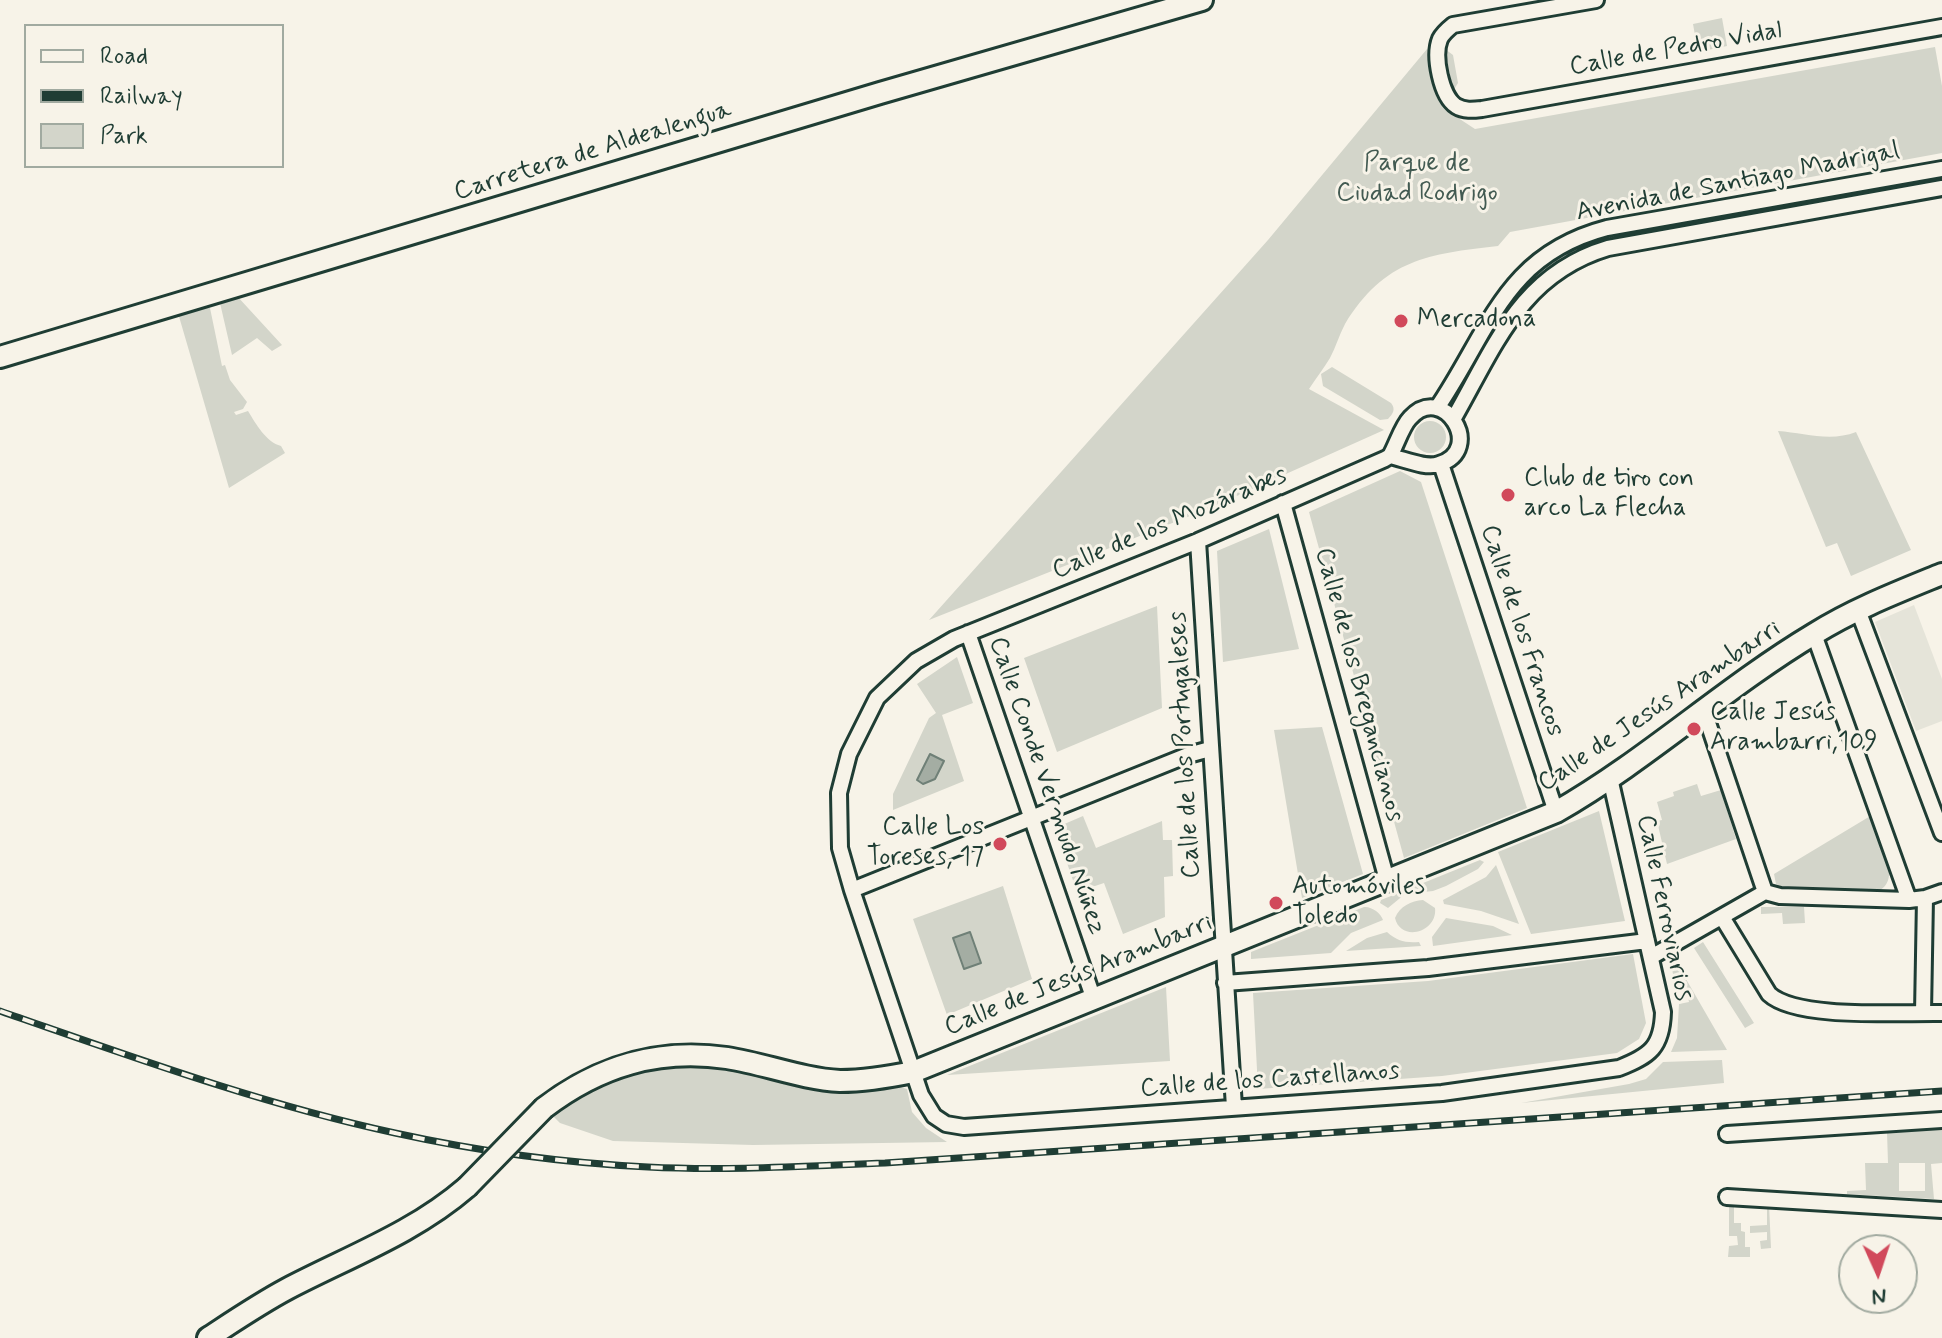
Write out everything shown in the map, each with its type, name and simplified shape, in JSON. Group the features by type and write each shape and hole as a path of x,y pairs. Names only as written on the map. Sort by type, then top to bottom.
{"street":[{"name":"Carretera de Aldealengua","path":"0,357 865,97 1202,0"},
{"name":"Calle de Pedro Vidal","path":"1596,0 1453,25 1438,44 1442,88 1448,98 1456,106 1469,110 1942,27"},
{"name":"Avenida de Santiago Madrigal","path":"1437,408 1507,291 1522,273 1570,240 1607,228 1942,169"},
{"name":"Avenida de Santiago Madrigal","path":"1454,418 1520,304 1536,288 1577,259 1608,248 1942,188"},
{"path":"1437,408 1454,418 1461,435 1456,453 1441,464 1428,465 1390,456 1411,417 1418,411 1437,408"},
{"path":"1403,434 1406,450 1417,462"},
{"name":"Calle de los Mozárabes","path":"852,890 840,848 839,793 853,743 877,698 916,661 968,633 1198,541 1390,456"},
{"name":"Calle de los Francos","path":"1441,464 1556,812"},
{"name":"Calle de los Bregancianos","path":"1283,503 1387,880"},
{"name":"Calle de los Portugaleses","path":"1198,541 1234,1107"},
{"name":"Calle de Jesús Arambarri","path":"208,1338 284,1291 406,1231 449,1203 544,1108 573,1086 610,1069 660,1057 727,1058 838,1081 887,1078 913,1072 1556,812 1610,778 1814,634 1858,610 1942,574"},
{"path":"1858,610 1942,833"},
{"name":"Calle Conde Vermudo Núñez","path":"968,633 1094,1000"},
{"path":"1814,634 1909,900"},
{"path":"1704,711 1765,892"},
{"path":"852,890 1188,755 1210,749"},
{"name":"Calle Ferroviarios","path":"1610,778 1663,1012 1662,1029 1654,1048"},
{"path":"1884,899 1894,883 1896,869"},
{"name":"Calle de los Castellanos","path":"852,890 921,1095 934,1116 946,1124 964,1127 1442,1093 1628,1065 1654,1048"},
{"path":"1651,957 1765,892 1780,896 1909,900 1942,892"},
{"path":"1923,1013 1925,898"},
{"path":"1722,917 1769,994 1779,1002 1815,1010 1942,1013"},
{"path":"1225,983 1428,968 1647,941"},
{"path":"1727,1134 1942,1120"},
{"path":"1727,1197 1942,1210"}],"shaded area":[{"path":"1914,605 1942,679 1942,721 1916,731 1875,622"},
{"path":"930,754 944,761 935,779 923,784 917,780"},
{"path":"970,932 981,963 964,969 953,938"}],"green space":[{"path":"1722,18 1727,46 1698,52 1693,24"},
{"name":"Parque de Ciudad Rodrigo","path":"1935,47 1942,86 1942,153 1510,232 1498,246 1450,252 1410,264 1393,273 1360,302 1345,324 1330,358 1309,389 1384,430 1210,508 929,620 1268,240 1427,49 1435,88 1443,108 1475,129"},
{"path":"1445,49 1453,55 1458,83 1453,91"},
{"path":"1942,176 1942,180 1760,213 1760,209"},
{"path":"1749,211 1750,215 1608,240 1567,255 1565,252 1607,237"},
{"path":"1556,257 1558,261 1513,304 1459,393 1455,391 1517,291"},
{"path":"237,296 282,345 272,351 257,338 232,355 220,303"},
{"path":"204,306 210,308 222,366 225,365 230,380 247,402 243,409 234,412 236,415 248,411 262,432 281,446 285,453 229,488 178,313"},
{"path":"1332,367 1391,403 1394,409 1390,417 1380,420 1323,386 1321,374"},
{"path":"1430,421 1441,426 1446,437 1441,448 1430,453 1419,448 1414,437 1419,426"},
{"path":"1778,431 1827,437 1856,432 1911,550 1851,576 1837,543 1826,547"},
{"path":"1400,471 1421,482 1527,808 1404,858 1309,512"},
{"path":"1269,529 1299,649 1223,662 1217,551"},
{"path":"1157,606 1162,708 1057,752 1024,658"},
{"path":"957,657 973,703 942,715 964,781 893,810 893,794 929,718 936,713 917,684"},
{"path":"1322,727 1363,874 1302,898 1274,730"},
{"path":"1697,784 1701,796 1721,790 1736,839 1667,864 1657,821 1662,820 1657,802 1674,796 1673,792"},
{"path":"1599,811 1625,921 1531,934 1498,852"},
{"path":"1872,815 1888,858 1889,879 1884,887 1876,892 1790,890 1776,884 1774,874"},
{"path":"1083,816 1096,848 1162,821 1163,840 1172,840 1173,876 1164,877 1165,917 1123,934 1104,883 1077,892 1055,828"},
{"path":"1480,860 1484,862 1478,869 1446,886 1433,891 1405,894 1388,908 1380,903 1381,900"},
{"path":"1496,865 1519,924 1481,911 1444,904 1443,900 1486,877"},
{"path":"1003,886 1032,979 947,1015 913,919"},
{"path":"1423,900 1435,908 1431,923 1418,931 1404,930 1395,918 1397,914 1406,905"},
{"path":"1364,907 1375,910 1383,920 1351,933 1331,953 1251,959 1251,952"},
{"path":"1761,907 1804,907 1805,923 1783,924 1782,913 1761,914"},
{"path":"1446,918 1493,926 1512,935 1433,946 1432,937"},
{"path":"1387,932 1402,941 1419,942 1421,946 1346,951 1367,938"},
{"path":"1703,942 1754,1023 1745,1028 1694,948"},
{"path":"1633,954 1646,1023 1639,1039 1617,1053 1442,1076 1258,1089 1253,993 1428,981"},
{"path":"1675,960 1727,1050 1671,1052 1677,1038 1679,1004 1689,1002 1685,983 1675,983 1671,965"},
{"path":"1166,987 1170,1061 947,1075"},
{"path":"1722,1060 1724,1083 1521,1103 1629,1084 1646,1079 1663,1062"},
{"path":"694,1063 907,1089 912,1112 926,1128 947,1142 753,1145 613,1141 560,1123 550,1113 618,1077 652,1067"},
{"path":"1942,1127 1942,1163 1931,1164 1934,1199 1847,1194 1847,1191 1866,1190 1865,1163 1888,1163 1887,1132","holes":["1899,1163 1925,1163 1925,1191 1899,1191"]},
{"path":"1729,1202 1734,1202 1734,1223 1741,1223 1741,1231 1745,1232 1745,1247 1750,1247 1750,1257 1728,1257 1729,1246 1738,1245 1737,1236 1729,1236"},
{"path":"1767,1204 1771,1248 1761,1249 1760,1241 1767,1240 1767,1232 1750,1233 1750,1226 1767,1225"}],"railway":[{"path":"0,1011 196,1078 345,1121 489,1151 648,1167 737,1168 885,1163 1942,1091"}],"place":[{"name":"Mercadona","path":"1401,321"},
{"name":"Club de tiro con arco La Flecha","path":"1508,495"},
{"name":"Calle Jesús Arambarri,109","path":"1694,729"},
{"name":"Calle Los Toreses, 17","path":"1000,844"},
{"name":"Automóviles Toledo","path":"1276,903"}]}
